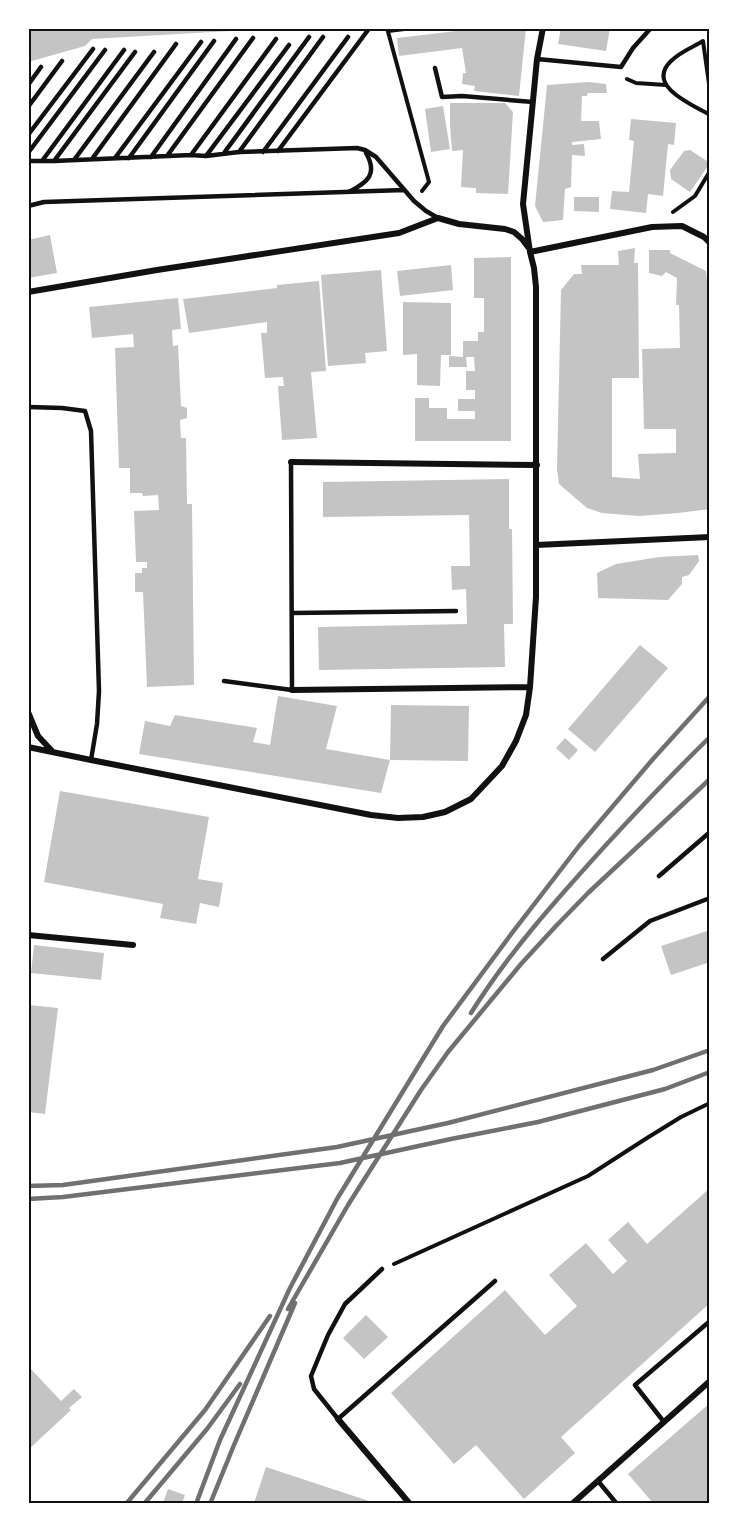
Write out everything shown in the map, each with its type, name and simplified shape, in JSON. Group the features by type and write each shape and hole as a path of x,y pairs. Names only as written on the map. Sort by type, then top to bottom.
{"street":[{"path":"28,747 371,815 398,818 423,818 445,812 471,800 502,766 516,741 525,715 530,687 536,597 536,287 523,204 537,59 543,28"},
{"path":"28,292 399,233 438,218 459,224 514,232 522,239 530,252"},
{"path":"530,252 652,227 682,226 704,237 710,243"},
{"path":"291,462 537,465"},
{"path":"536,544 710,537"},
{"path":"292,690 530,687"},
{"path":"28,712 38,736 52,752"},
{"path":"28,935 133,945"},
{"path":"572,1503 710,1381"},
{"path":"338,1419 410,1503"}],"lane":[{"path":"537,59 621,67 633,48 651,28"},
{"path":"278,151 368,30"},
{"path":"224,154 309,37"},
{"path":"239,152 323,37"},
{"path":"263,152 348,37"},
{"path":"167,156 253,38"},
{"path":"151,157 236,39"},
{"path":"191,155 276,39"},
{"path":"115,158 201,42"},
{"path":"129,158 214,42"},
{"path":"92,159 176,44"},
{"path":"206,156 289,45"},
{"path":"28,135 93,48"},
{"path":"28,153 105,50"},
{"path":"42,161 124,50"},
{"path":"54,161 135,52"},
{"path":"74,160 154,52"},
{"path":"28,107 62,61"},
{"path":"28,85 41,67"},
{"path":"435,68 442,97 462,96 533,102"},
{"path":"28,161 206,156 239,152 357,148 376,157 414,201 438,218"},
{"path":"348,192 365,181 373,169 365,150"},
{"path":"28,206 44,202 404,190"},
{"path":"28,407 85,411 90,431 99,691 97,724 91,760"},
{"path":"224,681 292,690 291,462"},
{"path":"292,613 456,611"},
{"path":"659,876 710,832"},
{"path":"603,959 650,921 710,898"},
{"path":"382,1269 345,1304 310,1376 314,1389 338,1419 495,1281"},
{"path":"664,1422 635,1385 710,1321"},
{"path":"598,1481 617,1503"}],"path":[{"path":"413,28 388,30 429,182 414,201"},
{"path":"710,91 703,41 668,64 664,81 673,93 710,115"},
{"path":"652,227 695,196 710,171"},
{"path":"382,1269 588,1176 647,1138 710,1103"}],"building":[{"path":"28,28 247,28 247,30 92,39 85,46 28,62"},
{"path":"482,28 526,28 519,96 474,91 475,86 462,84 463,73 466,73 462,48 399,56 397,38"},
{"path":"561,28 610,28 606,51 558,44"},
{"path":"588,82 606,84 607,93 588,93 587,96 582,96 581,121 599,121 601,139 572,142 572,145 584,144 585,156 572,155 571,187 565,189 563,220 543,222 535,206 547,85"},
{"path":"450,103 505,103 513,112 508,194 476,193 476,188 461,187 463,150 452,151"},
{"path":"443,106 450,149 431,152 425,109"},
{"path":"631,119 676,123 674,145 668,144 663,196 648,194 646,213 610,209 612,191 629,192 634,141 629,140"},
{"path":"690,150 710,163 690,192 671,179 670,170 684,151"},
{"path":"574,197 599,197 599,212 574,211"},
{"path":"50,235 57,273 28,278 28,240"},
{"path":"635,248 634,263 638,263 639,378 612,378 612,477 640,479 638,454 676,453 676,429 644,429 642,349 680,348 679,305 676,305 677,278 666,272 662,276 649,273 649,250 670,250 670,253 706,271 710,310 710,509 639,516 602,513 587,508 559,484 557,469 561,290 574,274 582,274 581,265 619,265 618,251"},
{"path":"511,257 511,441 415,441 415,398 429,398 429,408 447,408 447,419 475,419 475,411 458,411 458,399 475,399 475,390 466,390 466,371 475,371 474,357 466,357 467,367 449,367 449,356 463,357 463,341 478,341 478,332 484,332 484,298 474,298 474,258"},
{"path":"451,265 453,290 400,296 397,271"},
{"path":"381,270 387,351 365,353 366,363 328,366 321,275"},
{"path":"319,281 326,371 311,372 317,438 282,440 278,386 284,386 283,377 265,378 261,333 267,333 267,322 189,333 183,299"},
{"path":"178,298 181,329 172,330 173,346 178,345 181,406 187,408 187,418 180,420 181,438 186,438 187,504 192,504 194,685 147,687 143,592 135,592 135,573 142,573 142,568 147,568 147,562 136,562 134,511 159,510 158,495 143,496 142,493 130,493 130,468 119,468 115,348 134,347 133,334 92,338 89,307"},
{"path":"403,302 451,303 451,355 441,355 440,386 417,385 417,354 403,355"},
{"path":"509,479 513,624 504,624 505,667 319,670 318,627 467,624 466,589 452,590 451,566 470,566 469,515 323,517 323,482"},
{"path":"698,555 699,561 689,575 682,577 682,584 668,600 598,598 597,573 616,564 659,557"},
{"path":"640,645 668,668 595,752 568,729"},
{"path":"278,696 337,706 326,749 390,760 381,793 139,754 145,721 170,726 175,715 257,728 253,742 270,745"},
{"path":"391,705 469,706 468,761 390,760"},
{"path":"565,738 578,750 569,760 556,748"},
{"path":"60,791 209,817 198,879 223,883 219,907 200,903 196,924 160,918 163,904 44,882"},
{"path":"710,930 710,962 671,975 661,946"},
{"path":"34,945 104,953 101,980 31,973"},
{"path":"29,1005 58,1008 45,1114 28,1112"},
{"path":"710,1188 710,1303 561,1437 575,1453 524,1499 476,1445 454,1464 391,1393 505,1290 545,1335 577,1306 549,1275 586,1243 613,1274 627,1261 608,1240 628,1222 647,1244"},
{"path":"366,1315 388,1337 364,1359 343,1338"},
{"path":"28,1366 61,1401 74,1389 82,1397 28,1450"},
{"path":"710,1403 710,1503 653,1503 628,1474"},
{"path":"266,1467 375,1503 254,1503"},
{"path":"168,1489 185,1495 182,1503 163,1503"}],"railway":[{"path":"196,1504 220,1440 290,1288 337,1199 443,1026 579,846 710,696"},
{"path":"471,1013 517,947 552,906 631,818 710,737"},
{"path":"288,1309 348,1205 421,1090 448,1052 555,927 588,893 710,779"},
{"path":"28,1186 63,1185 337,1147 448,1123 653,1070 710,1050"},
{"path":"28,1199 63,1197 340,1163 538,1122 665,1089 710,1072"},
{"path":"210,1504 295,1303"},
{"path":"126,1504 205,1410 270,1316"},
{"path":"144,1504 207,1429 240,1384"}]}
